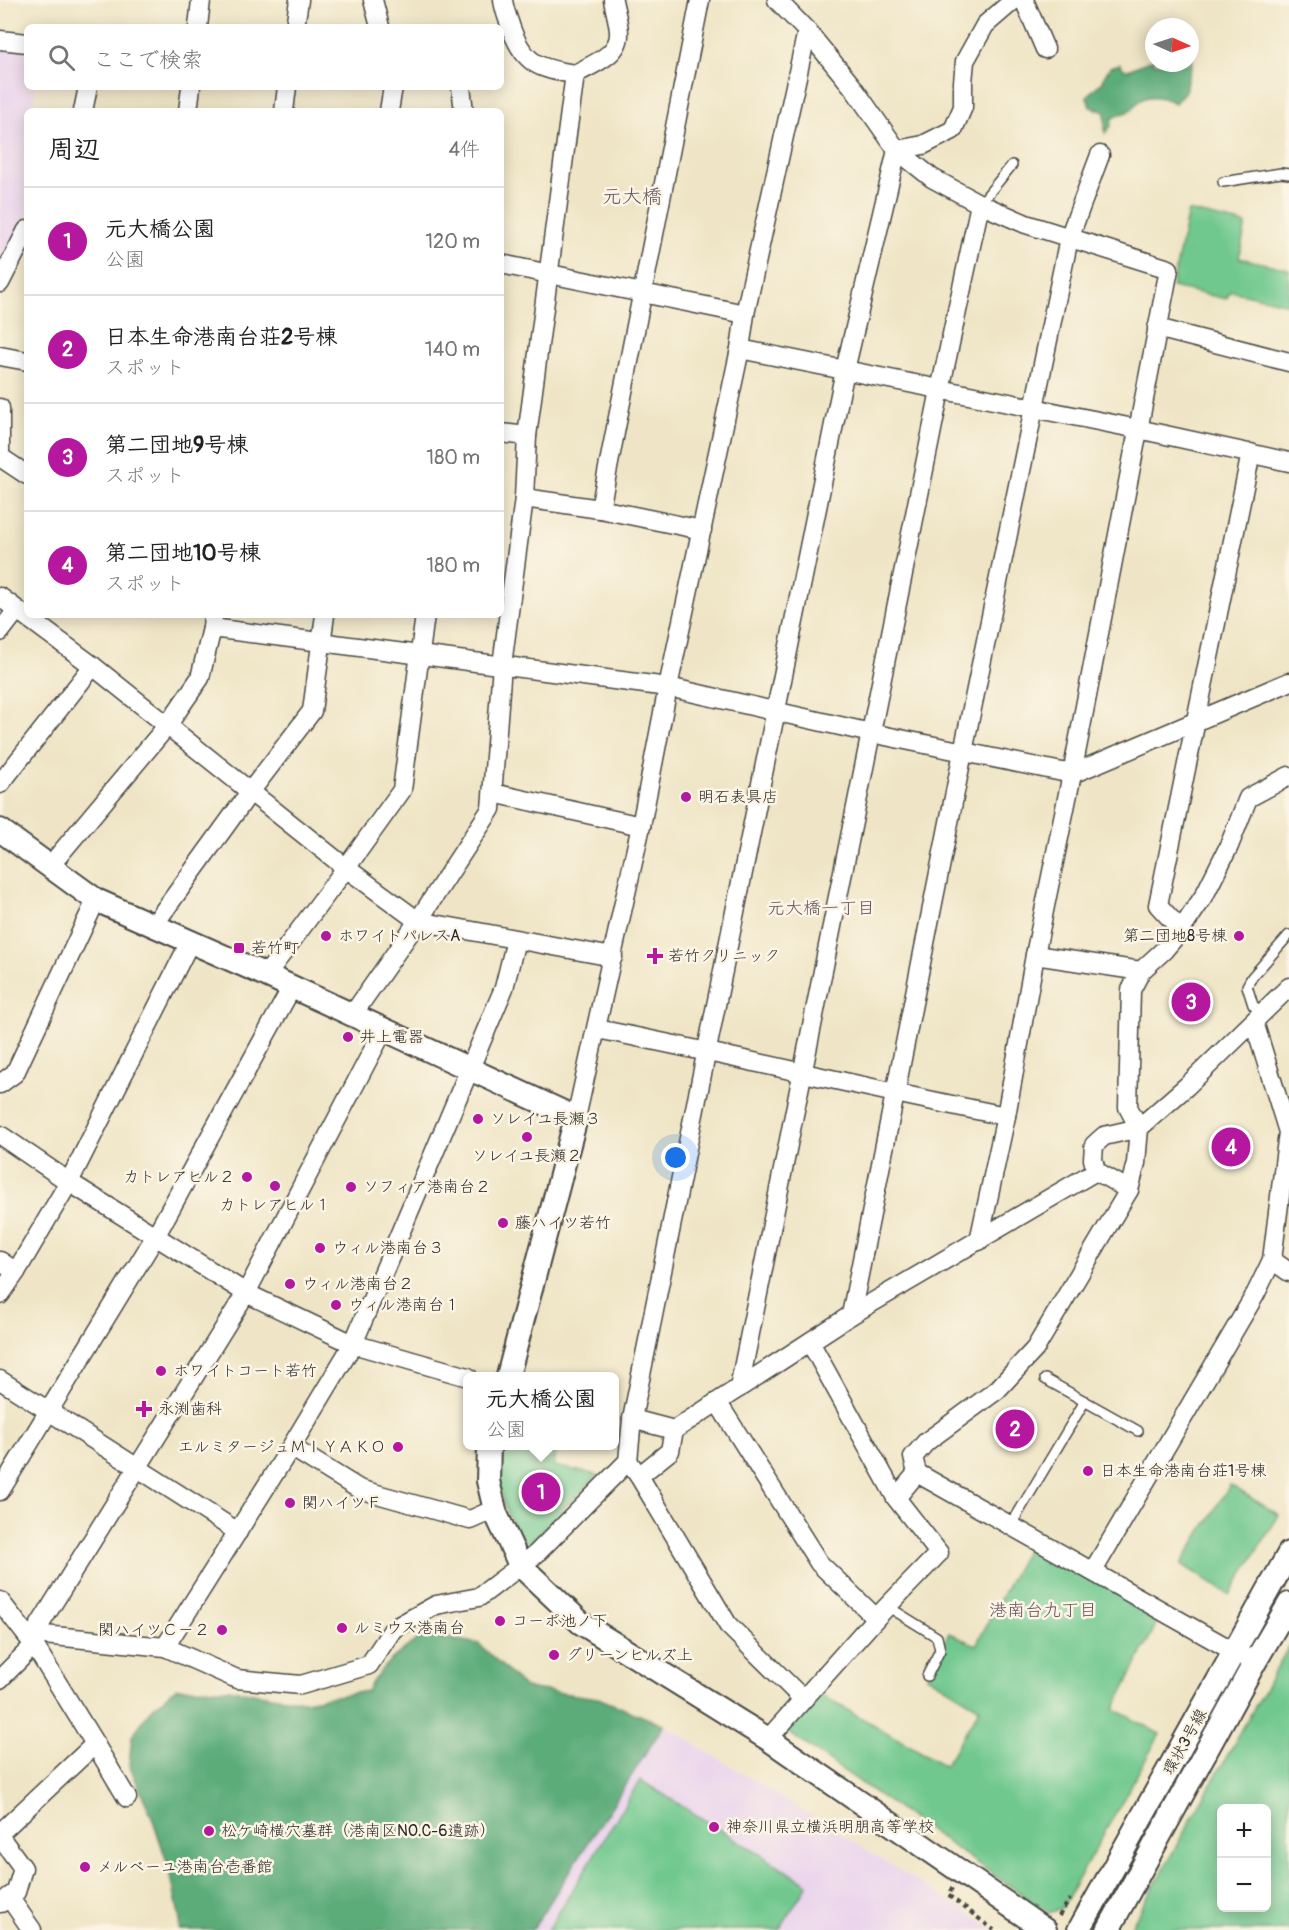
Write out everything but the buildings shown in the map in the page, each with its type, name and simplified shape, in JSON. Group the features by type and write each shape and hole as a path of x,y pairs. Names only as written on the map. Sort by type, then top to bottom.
{"street":[{"path":"198,24 201,0"},
{"path":"295,24 299,0"},
{"path":"373,0 379,24"},
{"path":"503,0 507,33 528,58 542,67 575,74 608,56 615,46 620,35 613,0"},
{"path":"600,509 700,0"},
{"path":"777,0 807,31 852,86 897,150 932,178 980,204 1026,224 1169,269 1035,955 1006,1116 979,1241"},
{"path":"897,150 923,145 952,130 963,107 965,61 985,25 1014,0"},
{"path":"1024,0 1046,49"},
{"path":"509,1372 576,1118 613,957 740,349 745,314 807,31"},
{"path":"0,40 24,44"},
{"path":"353,1014 418,921 491,809 502,665 524,498 527,436 575,74"},
{"path":"84,108 87,90"},
{"path":"188,108 191,90"},
{"path":"284,108 287,90"},
{"path":"390,108 392,90"},
{"path":"461,90 464,108"},
{"path":"34,1640 165,1647 237,1679 301,1685 369,1665 393,1629 436,1605 478,1598 536,1554 628,1461 632,1419 705,1050 845,370 897,150"},
{"path":"851,1316 963,752 1069,238 1100,155"},
{"path":"739,1388 940,390 980,204"},
{"path":"0,283 24,236"},
{"path":"504,265 745,314"},
{"path":"1157,328 1289,362"},
{"path":"740,349 1138,429 1289,462"},
{"path":"0,356 24,360"},
{"path":"0,408 0,458 24,473"},
{"path":"504,433 527,436"},
{"path":"1182,930 1158,905 1251,453"},
{"path":"524,498 600,509 702,530"},
{"path":"0,597 24,615"},
{"path":"0,632 17,610"},
{"path":"28,618 93,666 346,868 418,921 613,957"},
{"path":"153,926 312,711 326,618"},
{"path":"266,975 402,790 425,618"},
{"path":"50,867 167,726 200,678 212,621 322,641 668,687 871,733 1072,774 1289,682"},
{"path":"0,784 93,666"},
{"path":"1245,1657 917,1473 913,1457 926,1442 997,1390 1035,1350 1129,1190 1136,1163 1139,1128 1128,1107 1131,990 1141,971 1182,930 1209,886 1229,846 1248,798 1289,776"},
{"path":"493,793 641,826"},
{"path":"0,830 96,900 353,1014 576,1118"},
{"path":"0,1084 15,1073 96,900"},
{"path":"165,1647 353,1344 504,988 516,940"},
{"path":"0,1295 69,1182 190,942"},
{"path":"1035,955 1141,971"},
{"path":"0,1491 155,1237 292,987"},
{"path":"1129,1190 1096,1171 1093,1159 1094,1145 1104,1136 1139,1128 1187,1086 1289,987"},
{"path":"1093,1571 1255,1295 1272,1260 1288,1132 1258,1018"},
{"path":"0,1679 34,1640 136,1468 246,1293 384,1029"},
{"path":"597,1029 705,1050 895,1094 1006,1116"},
{"path":"0,1135 69,1182 246,1293 353,1344 463,1376"},
{"path":"632,1419 674,1430 851,1316 1096,1171"},
{"path":"1272,1260 1289,1272"},
{"path":"0,1261 16,1272"},
{"path":"768,1739 881,1612 939,1553 896,1498 810,1342"},
{"path":"0,1380 238,1532"},
{"path":"718,1403 819,1563 881,1612"},
{"path":"639,1476 670,1451 674,1430"},
{"path":"291,1447 359,1489 470,1520 495,1509"},
{"path":"489,1450 488,1481 495,1509 520,1565 581,1623 768,1739 1045,1930"},
{"path":"628,1461 728,1625 803,1698"},
{"path":"896,1498 917,1473"},
{"name":"環状3号線","path":"1108,1930 1245,1657 1289,1553"},
{"path":"0,1601 34,1640 127,1798"},
{"name":"環状3号線","path":"1079,1930 1245,1657 1289,1604"},
{"path":"32,1930 5,1900 16,1892 23,1868 0,1835 95,1744"}],"lane":[{"path":"980,204 1012,165"},
{"path":"1223,182 1281,173 1289,174"},
{"path":"1258,1018 1247,986 1289,935"},
{"path":"1045,1379 1138,1431"},
{"path":"1011,1525 1085,1401"},
{"path":"881,1612 937,1636 940,1650 927,1676"}],"shaded area":[{"path":"0,40 24,43 24,90 36,90 33,108 24,108 24,236 0,283"},
{"name":"神奈川県立横浜明朋高等学校","path":"664,1725 996,1930 532,1930"}],"green space":[{"path":"1145,63 1145,72 1190,72 1186,90 1175,103 1157,97 1140,100 1132,110 1112,118 1111,126 1105,133 1105,112 1090,107 1087,97 1103,82 1110,67 1120,64 1128,70"},
{"path":"1188,211 1246,224 1239,258 1289,269 1289,304 1231,291 1226,299 1172,287"},
{"path":"501,1450 556,1450 554,1466 598,1475 525,1547 512,1523 503,1498 499,1459"},
{"path":"1230,1485 1279,1515 1230,1595 1181,1564"},
{"path":"1033,1537 1163,1611 1114,1709 1160,1734 1062,1908 1049,1913 779,1726 811,1689 945,1766 980,1708 927,1676 949,1633 976,1645"},
{"path":"425,1634 479,1644 525,1688 598,1698 664,1725 532,1930 179,1930 180,1920 170,1871 152,1817 129,1765 132,1736 151,1709 177,1688 228,1689 304,1701 367,1691 385,1666"},
{"path":"1289,1646 1289,1930 1129,1930"},
{"path":"640,1780 808,1884 779,1930 548,1930"}],"place":[{"name":"明石表具店","path":"686,797"},
{"name":"ホワイトパレスA","path":"326,936"},
{"name":"第二団地8号棟","path":"1239,936"},
{"name":"若竹町","path":"239,948"},
{"name":"若竹クリニック","path":"655,956"},
{"name":"第二団地9号棟","path":"1191,1002"},
{"name":"井上電器","path":"348,1037"},
{"name":"ソレイユ長瀬３","path":"478,1119"},
{"name":"ソレイユ長瀬２","path":"527,1137"},
{"name":"第二団地10号棟","path":"1231,1147"},
{"name":"カトレアヒル２","path":"247,1177"},
{"name":"カトレアヒル１","path":"275,1186"},
{"name":"ソフィア港南台２","path":"351,1187"},
{"name":"藤ハイツ若竹","path":"503,1223"},
{"name":"ウィル港南台３","path":"320,1248"},
{"name":"ウィル港南台２","path":"290,1284"},
{"name":"ウィル港南台１","path":"336,1305"},
{"name":"ホワイトコート若竹","path":"161,1371"},
{"name":"永渕歯科","path":"144,1409"},
{"name":"日本生命港南台荘2号棟","path":"1015,1429"},
{"name":"エルミタージュＭＩＹＡＫＯ","path":"398,1447"},
{"name":"日本生命港南台荘1号棟","path":"1088,1471"},
{"name":"元大橋公園","path":"541,1492"},
{"name":"関ハイツＦ","path":"290,1503"},
{"name":"コーポ池ノ下","path":"500,1621"},
{"name":"ルミウス港南台","path":"342,1628"},
{"name":"関ハイツＣ－２","path":"222,1630"},
{"name":"グリーンヒルズ上","path":"554,1655"},
{"name":"神奈川県立横浜明朋高等学校","path":"714,1827"},
{"name":"松ケ崎横穴墓群（港南区NO.C-6遺跡）","path":"209,1831"},
{"name":"メルベーユ港南台壱番館","path":"85,1867"}],"district":[{"name":"元大橋","path":"632,196"},
{"name":"元大橋一丁目","path":"821,908"},
{"name":"港南台九丁目","path":"1043,1610"}]}
